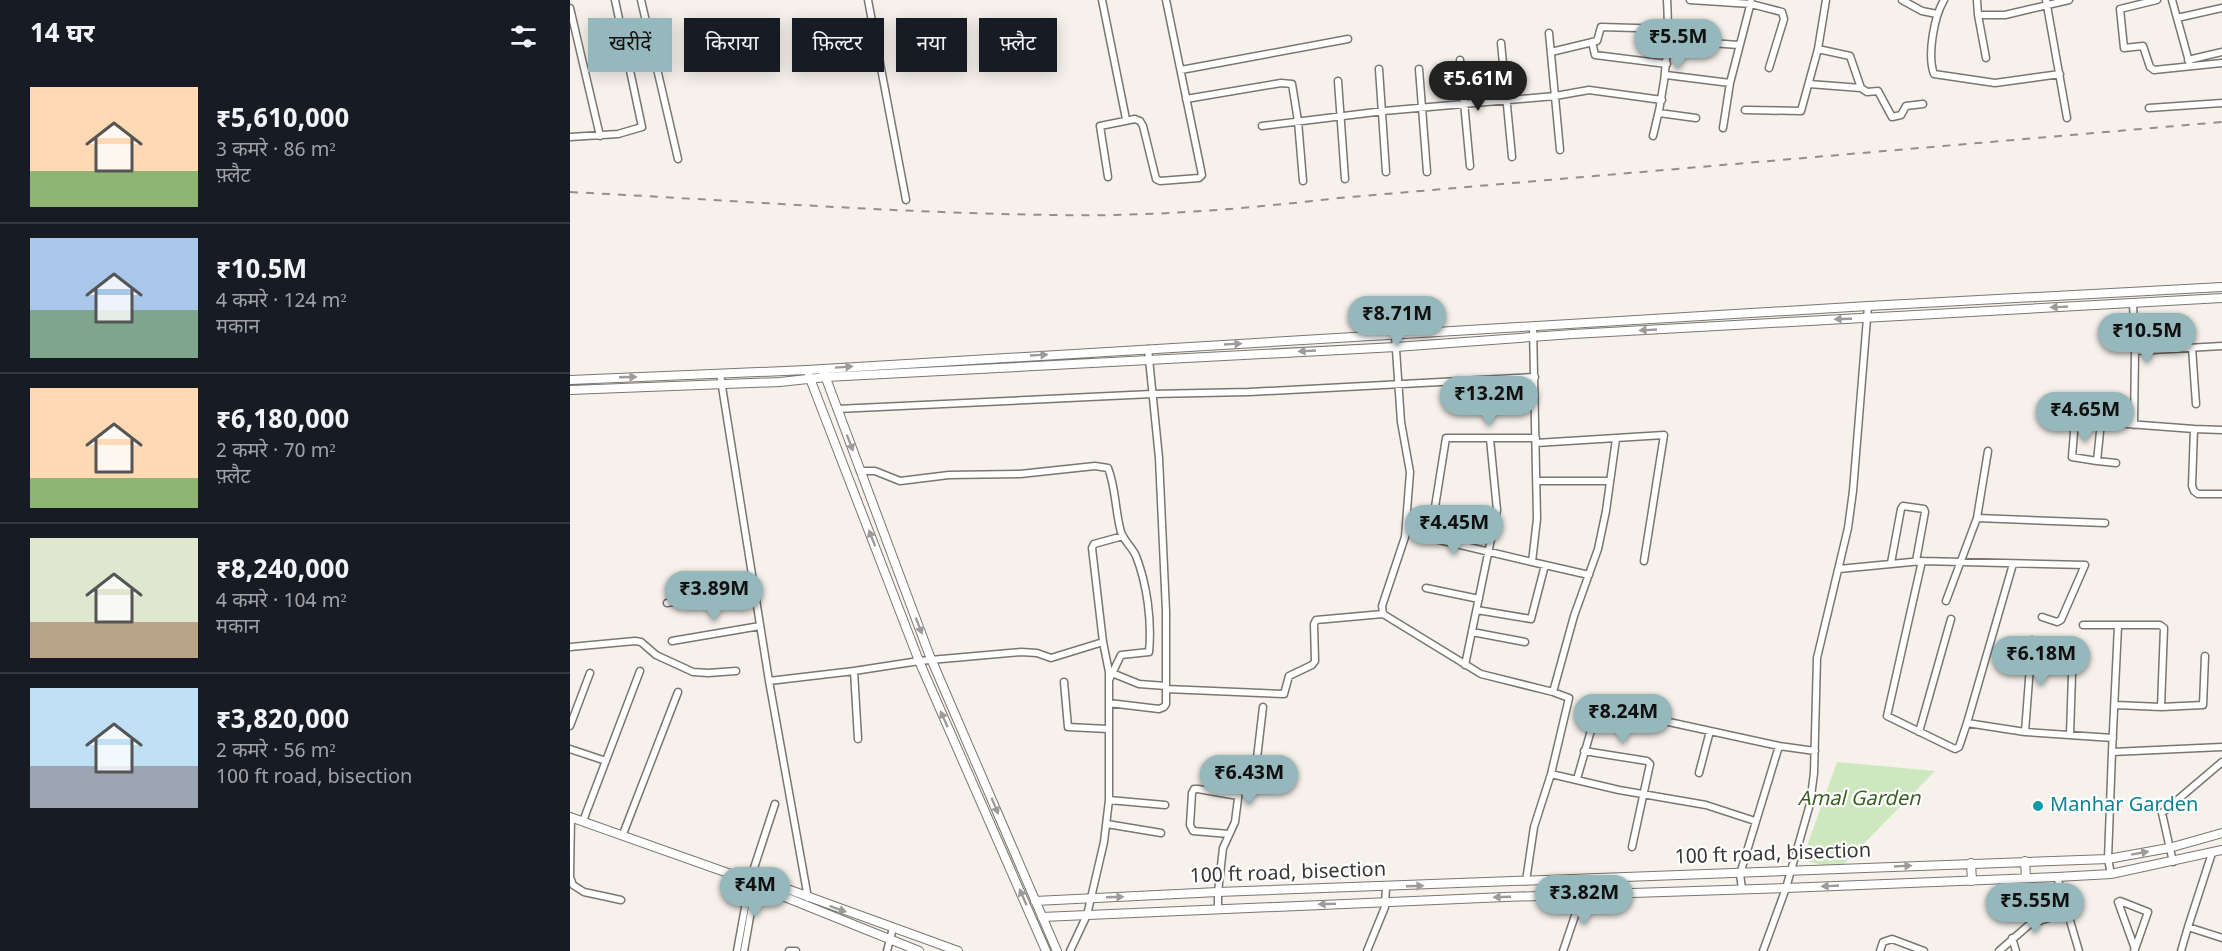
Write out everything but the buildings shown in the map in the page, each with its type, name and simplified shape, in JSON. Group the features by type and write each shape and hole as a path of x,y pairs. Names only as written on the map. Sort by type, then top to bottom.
{"street":[{"path":"570,137 600,136 642,127 615,0"},
{"path":"641,0 678,159"},
{"path":"868,0 906,200"},
{"path":"1102,0 1126,120"},
{"path":"1108,177 1099,129 1103,124 1126,120 1140,121 1143,126 1156,179 1160,181 1199,178 1202,175 1166,0"},
{"path":"1653,136 1666,75 1669,40 1667,0"},
{"path":"1690,0 1751,2 1782,12 1784,16 1769,68"},
{"path":"1745,110 1801,111 1818,49 1826,0"},
{"path":"1902,0 1922,11 1937,14"},
{"path":"1944,0 1937,14 1931,58 1934,74 1995,83 2060,74"},
{"path":"1977,0 1986,58"},
{"path":"1978,15 2005,15 2047,3 2069,0"},
{"path":"2157,0 2120,9 2124,48 2143,46 2150,67 2154,69 2222,52"},
{"path":"2172,0 2189,62"},
{"path":"1724,128 1730,83 1751,2"},
{"path":"2047,3 2067,118"},
{"path":"570,8 600,136"},
{"path":"2177,18 2222,8"},
{"path":"1551,52 1598,40 1601,27 1669,29"},
{"path":"1549,33 1560,150"},
{"path":"1180,70 1348,39"},
{"path":"1669,40 1739,45"},
{"path":"1592,42 1595,55 1667,64"},
{"path":"1501,43 1512,157"},
{"path":"1818,49 1850,56 1861,88"},
{"path":"1460,60 1470,166"},
{"path":"2189,62 2222,63"},
{"path":"1379,69 1384,111 1386,172"},
{"path":"1419,69 1427,172"},
{"path":"1666,75 1730,83"},
{"path":"1338,81 1345,179"},
{"path":"1186,99 1289,82 1293,87 1298,121 1303,181"},
{"path":"1809,84 1861,88 1867,92 1878,92 1892,117 1901,115 1906,106 1923,104"},
{"path":"1262,126 1423,107 1555,96 1589,90 1662,100"},
{"path":"2149,108 2222,104"},
{"path":"1659,113 1696,118"},
{"path":"570,390 722,384 808,374 1148,349 2222,287"},
{"path":"2144,292 2144,303"},
{"path":"824,373 1396,347 1534,336 2222,298"},
{"path":"2133,303 2134,425"},
{"path":"1763,951 1786,888 1810,804 1815,751 1817,658 1839,569 1853,490 1868,306"},
{"path":"1752,313 1753,325"},
{"path":"1532,562 1537,534 1533,327"},
{"path":"1383,614 1382,606 1405,537 1410,472 1401,422 1395,334"},
{"path":"2135,351 2222,346"},
{"path":"2192,348 2196,404"},
{"path":"1108,703 1162,708 1166,704 1166,611 1160,527 1159,458 1148,349"},
{"path":"824,373 932,660 1058,951"},
{"path":"570,380 720,374 808,374"},
{"path":"720,374 769,681 808,898"},
{"path":"808,374 918,661 1046,951"},
{"path":"837,409 1152,394 1249,392 1534,377"},
{"path":"2116,463 2072,457 2074,421 2077,419 2222,430"},
{"path":"2097,461 2101,422"},
{"path":"2194,429 2193,491 2198,494 2222,494"},
{"path":"1589,575 1434,539 1431,532 1444,440 1448,437 1536,440 1665,436 1644,561"},
{"path":"1465,665 1497,510 1490,439"},
{"path":"1553,692 1574,616 1598,549 1616,439"},
{"path":"1946,601 1977,518 1988,451"},
{"path":"860,471 875,471 895,480 909,481 949,475 1004,476 1103,466 1110,474 1123,536 1135,554 1143,582 1149,618 1149,650 1147,653 1120,655 1111,676 1108,703 1109,800 1107,824 1087,915 1070,951"},
{"path":"1536,481 1610,481"},
{"path":"1891,563 1901,509 1903,506 1924,509 1919,561 1887,713 1888,718 1957,749 1967,723 2013,564"},
{"path":"1977,518 2105,523"},
{"path":"1111,676 1103,642 1092,548 1094,544 1123,536"},
{"path":"1839,569 1891,563 1960,560 2013,564 2086,565 2061,620 2057,622 2042,617"},
{"path":"1477,610 1531,619 1545,565"},
{"path":"667,603 754,588"},
{"path":"1426,588 1479,599"},
{"path":"1111,676 1139,684 1166,688 1284,694 1289,676 1312,665 1315,661 1314,621 1383,614 1481,674 1553,692 1569,700 1551,774 1534,827 1526,881"},
{"path":"1919,732 1951,619"},
{"path":"2084,625 2163,626 2162,707"},
{"path":"672,641 760,626"},
{"path":"2111,874 2108,859 2118,626"},
{"path":"1472,632 1525,642"},
{"path":"2025,732 2032,640"},
{"path":"570,647 635,641 641,642 656,655 693,672 736,671"},
{"path":"769,681 918,661 1021,652 1037,653 1051,658 1103,642"},
{"path":"2070,735 2073,644"},
{"path":"2116,705 2162,707 2203,705 2205,656"},
{"path":"583,821 640,671"},
{"path":"854,671 858,739"},
{"path":"570,726 572,712 590,674"},
{"path":"1065,682 1068,727 1108,729"},
{"path":"623,834 678,692"},
{"path":"1218,909 1223,848 1235,822 1242,767 1257,758 1263,707"},
{"path":"1623,712 1779,746 1815,751"},
{"path":"1577,779 1596,713"},
{"path":"1967,723 2025,732 2113,738"},
{"path":"1699,773 1710,731"},
{"path":"1742,889 1740,874 1779,746"},
{"path":"2112,752 2222,747"},
{"path":"570,749 606,760"},
{"path":"1584,751 1647,761 1650,764 1651,769 1632,848"},
{"path":"2173,862 2162,813 2222,762"},
{"path":"1551,774 1619,790 1706,805 1755,821"},
{"path":"1229,834 1193,831 1190,825 1193,790 1238,796"},
{"path":"1109,800 1165,805"},
{"path":"736,951 775,804"},
{"path":"621,900 584,892 573,885 570,877 570,817 756,882 779,886 958,951"},
{"path":"1107,824 1161,833"},
{"name":"100 ft road, bisection","path":"1035,901 1218,892 2108,859 2169,848 2222,833"},
{"name":"100 ft road, bisection","path":"1042,917 2111,874 2222,850"},
{"path":"2181,951 2212,853"},
{"path":"2025,861 2026,878"},
{"path":"1971,863 1972,881"},
{"path":"2057,877 2079,951"},
{"path":"1563,951 1582,895 1585,879"},
{"path":"756,882 775,893 920,951"},
{"path":"744,951 756,882"},
{"path":"1367,951 1386,902 1386,887"},
{"path":"2120,901 2148,912 2134,950 2118,902 2120,901"},
{"path":"1999,951 2030,924 2068,912"},
{"path":"2188,927 2222,938"},
{"path":"887,951 893,928"},
{"path":"2012,938 2016,951"},
{"path":"1880,951 1883,942 1892,939 1924,951"},
{"path":"789,951 796,951"}],"green space":[{"name":"Amal Garden","path":"1837,762 1935,771 1839,869 1802,860"}],"railway":[{"path":"570,192 933,212 1090,215 1161,213 1232,209 2222,122"}],"place":[{"name":"Manhar Garden","path":"2038,806"}]}
